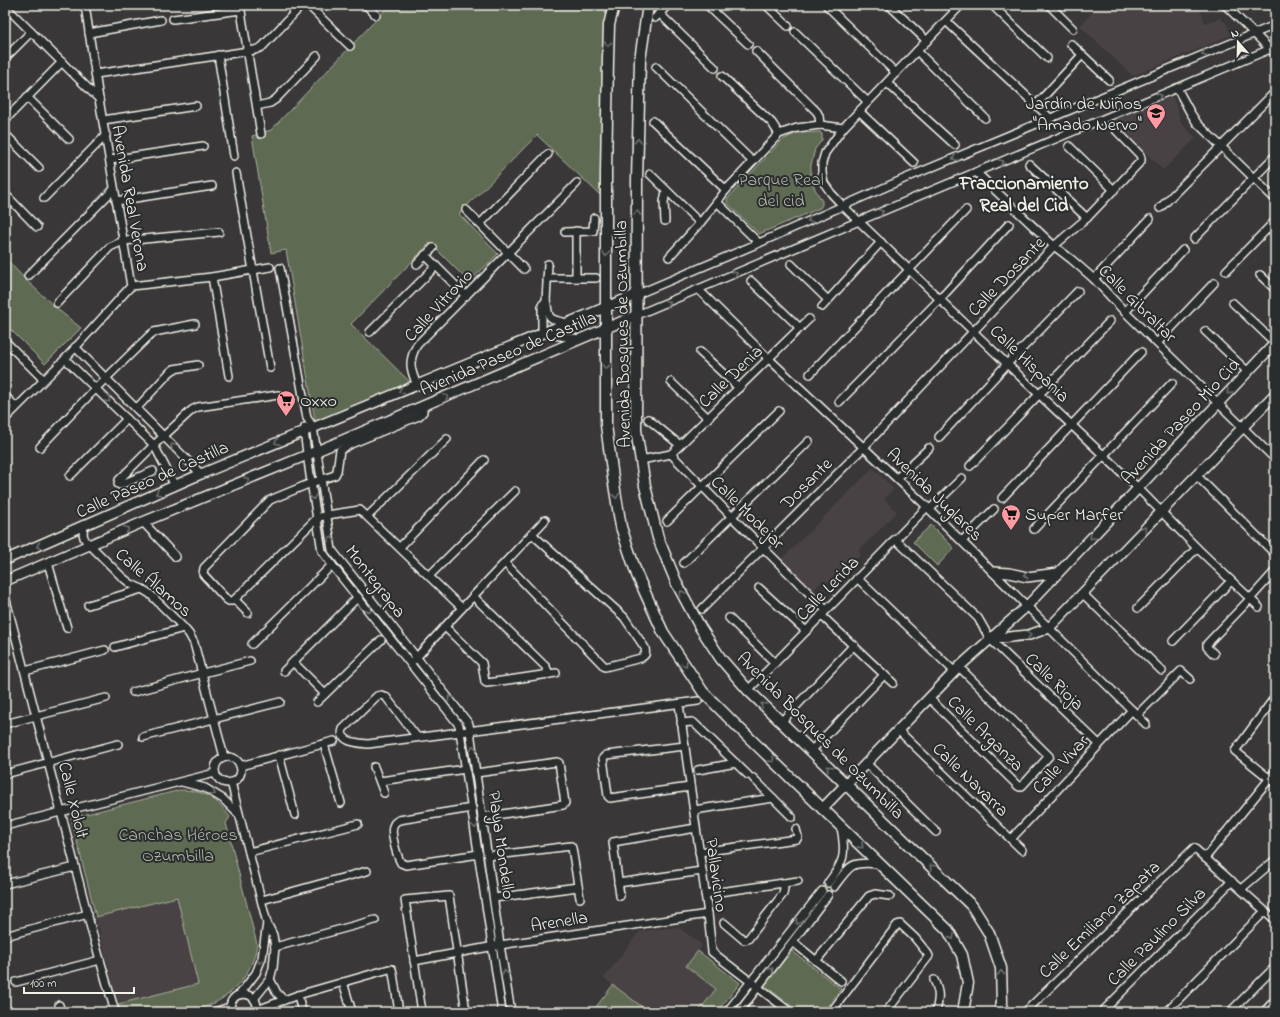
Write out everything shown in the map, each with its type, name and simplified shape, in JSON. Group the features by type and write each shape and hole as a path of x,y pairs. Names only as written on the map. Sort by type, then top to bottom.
{"main road":[{"name":"Avenida Bosques de Ozumbilla","path":"614,5 609,25 608,59 606,425 612,478 621,527 637,575 664,632 703,692 948,930 962,954 968,983 963,1012"},
{"name":"Avenida Bosques de Ozumbilla","path":"648,5 640,60 637,180 638,294 636,430 645,486 658,538 677,584 700,627 721,659 748,690 972,906 989,933 1001,968 1002,1002 1000,1012"}],"street":[{"name":"Avenida Real Verona","path":"5,419 64,359 131,286 99,99 85,5"},
{"path":"96,74 255,50 262,47 302,5"},
{"path":"308,5 350,46"},
{"path":"366,5 376,14"},
{"path":"668,5 657,16 715,68"},
{"path":"707,5 748,44"},
{"path":"766,5 788,26"},
{"path":"826,5 896,73"},
{"path":"890,5 927,40"},
{"path":"992,5 1047,58"},
{"path":"1049,5 1073,29"},
{"path":"1225,5 1253,34 1273,50"},
{"path":"5,6 99,99"},
{"name":"Calle Hispania","path":"957,6 946,21 843,128 825,153 822,163 824,183 843,206 1007,364 1162,510 1197,548 1259,607"},
{"path":"172,19 240,8 261,134"},
{"path":"89,32 161,20"},
{"path":"946,21 1050,118"},
{"name":"Avenida Paseo de Castilla","path":"313,427 638,294 1050,118 1275,25"},
{"path":"5,58 31,32"},
{"path":"795,32 868,102"},
{"path":"1071,44 1109,80"},
{"name":"Avenida Paseo de Castilla","path":"308,460 317,452 580,339 700,290 859,221 1177,88 1273,50"},
{"path":"756,51 817,112 820,125"},
{"path":"917,51 985,118"},
{"path":"1036,105 1082,55"},
{"path":"218,56 234,156"},
{"path":"257,106 270,103 276,99 317,56"},
{"path":"5,120 62,62"},
{"path":"656,67 752,161"},
{"path":"722,76 772,123 779,134"},
{"path":"887,82 956,144"},
{"path":"1177,88 1197,123 1275,199"},
{"path":"1160,208 1274,93"},
{"path":"27,97 69,139"},
{"path":"103,120 196,106"},
{"path":"859,112 914,163"},
{"path":"653,121 726,190"},
{"path":"669,257 700,223 726,190 779,134 797,128 820,125 843,128"},
{"name":"Calle Dosante","path":"864,447 1054,246 1087,218 1141,161 1140,154 1114,128"},
{"path":"5,134 39,168"},
{"path":"44,198 106,135"},
{"path":"110,160 203,146"},
{"path":"1069,146 1114,190"},
{"path":"480,224 548,154"},
{"path":"1194,239 1275,156"},
{"path":"1029,164 1087,218"},
{"name":"Calle Gibraltar","path":"976,172 1054,246 1094,279 1125,312 1275,459"},
{"path":"236,173 270,368"},
{"path":"650,174 700,223"},
{"name":"Calle Vitrovio","path":"416,385 410,364 412,354 417,345 578,183"},
{"path":"116,201 212,186"},
{"path":"28,276 114,189"},
{"path":"665,220 664,202 666,191"},
{"path":"5,194 37,227"},
{"path":"717,202 759,243"},
{"path":"466,210 524,269"},
{"path":"810,374 966,210"},
{"path":"564,232 593,231 594,218"},
{"path":"1094,279 1150,219"},
{"path":"1226,271 1275,221"},
{"path":"839,402 940,299 1009,224"},
{"path":"576,231 576,278"},
{"path":"57,303 110,246 123,241 219,232"},
{"path":"822,307 881,242"},
{"path":"417,264 433,248"},
{"path":"1125,312 1183,250"},
{"path":"425,255 466,296"},
{"path":"548,264 546,301 542,305 546,318 542,333 580,339"},
{"path":"791,264 828,300"},
{"path":"370,332 436,266"},
{"path":"131,286 212,277 270,267"},
{"path":"280,268 308,418 304,431"},
{"path":"1260,275 1275,289"},
{"path":"212,277 229,376"},
{"path":"547,278 596,278"},
{"path":"751,281 800,328"},
{"path":"1158,343 1214,283"},
{"name":"Avenida Juglares","path":"700,290 769,359 897,478 994,572 1146,724"},
{"path":"939,437 1078,291"},
{"path":"1233,303 1275,343"},
{"path":"546,318 567,323"},
{"name":"Calle Denia","path":"671,454 809,319"},
{"path":"970,466 1110,321"},
{"path":"40,447 96,388 150,335 154,332 195,324"},
{"path":"1205,331 1248,372"},
{"path":"5,341 43,379"},
{"name":"Avenida Paseo Mio Cid","path":"822,809 957,670 1027,606 1275,343"},
{"path":"75,347 201,474"},
{"path":"700,352 738,388"},
{"path":"1002,498 1140,352"},
{"path":"64,359 154,445 175,486"},
{"path":"137,408 169,372 174,369 198,365"},
{"path":"671,382 708,418"},
{"path":"1034,529 1172,383"},
{"path":"990,639 1029,635 1049,628 1275,394"},
{"path":"153,471 120,485 118,484 119,480 163,436 192,410 198,407 278,395"},
{"path":"5,396 16,407"},
{"path":"423,407 423,412 419,416 340,450 335,475 311,482 270,500 204,568 202,572 226,599 229,601 235,600 317,518 360,510 368,516 462,608"},
{"path":"667,521 780,411"},
{"name":"Montegrapa","path":"308,418 313,427 332,550 469,724 471,730"},
{"path":"70,476 127,419"},
{"path":"648,419 680,445"},
{"name":"Calle Paseo de Castilla","path":"5,560 201,474 313,427"},
{"name":"Montegrapa","path":"304,431 322,551 332,566 459,725 461,732"},
{"path":"368,516 447,439"},
{"path":"684,563 809,441"},
{"name":"Dosante","path":"702,609 762,547 864,447"},
{"path":"897,478 929,448"},
{"path":"641,460 671,454"},
{"name":"Calle Modejar","path":"671,454 762,547 854,645 893,683"},
{"path":"308,460 319,463"},
{"name":"Calle Paseo de Castilla","path":"5,581 143,522 308,460"},
{"path":"400,547 484,460"},
{"path":"1196,475 1275,554"},
{"name":"Calle Lerida","path":"748,690 775,664 895,539 962,478"},
{"path":"429,576 515,491"},
{"path":"962,541 994,509"},
{"path":"411,663 545,520"},
{"path":"143,522 176,557"},
{"name":"Calle Álamos","path":"84,526 84,537 122,577 131,584 150,594 190,634 194,643 224,757"},
{"path":"505,563 605,667 645,656 645,648 624,617 532,534"},
{"name":"Calle Rioja","path":"895,539 978,618 990,639 1099,744"},
{"path":"1138,608 1197,548"},
{"path":"48,562 67,628"},
{"path":"252,644 332,566"},
{"path":"1214,654 1207,647 1207,644 1275,571"},
{"path":"994,572 1009,573 1027,577 1058,574"},
{"name":"Calle Arganza","path":"857,578 1049,756 1020,787 929,698"},
{"path":"1173,641 1231,581"},
{"path":"760,588 806,631"},
{"path":"88,605 142,589"},
{"path":"1083,594 1162,671"},
{"name":"Calle Xololt","path":"5,596 75,867 115,1012"},
{"path":"445,627 482,662 485,682 487,683 552,673 473,596"},
{"path":"284,671 358,598"},
{"path":"235,600 248,613"},
{"path":"729,618 775,664"},
{"path":"115,647 184,628"},
{"path":"317,702 381,640"},
{"path":"781,722 854,645"},
{"path":"25,671 106,650"},
{"path":"133,692 250,661"},
{"path":"293,662 325,694"},
{"name":"Calle Vivar","path":"1011,839 1099,744 1181,671 1190,679"},
{"path":"811,751 884,675"},
{"path":"417,738 386,697 381,694 377,696 343,729 342,732 343,736 348,740 368,744 417,738 471,730 698,701"},
{"path":"1272,781 1235,751 1275,697"},
{"path":"5,724 106,698"},
{"path":"143,737 280,702"},
{"name":"Pallavicino","path":"679,704 712,952 790,1012"},
{"path":"681,723 694,722 792,817"},
{"name":"Playa Mondello","path":"471,730 494,898 496,946 502,1012"},
{"name":"Calle Navarra","path":"898,730 1022,850"},
{"name":"Playa Mondello","path":"461,732 479,854 496,946 511,1012"},
{"path":"240,766 334,741"},
{"path":"5,774 118,744"},
{"path":"324,744 341,803"},
{"path":"685,746 606,755 603,758 608,796 610,798 690,787"},
{"path":"279,755 295,815"},
{"path":"224,757 231,757 237,760 240,766 240,773 237,779 231,782 224,782 218,779 215,773 215,766 218,760 224,757"},
{"path":"476,773 557,762 559,763 565,803 563,805 482,817"},
{"path":"698,770 736,763"},
{"path":"866,763 936,832"},
{"path":"374,767 384,793"},
{"path":"380,781 466,769"},
{"path":"1275,772 1272,781 1205,858 1275,920"},
{"path":"5,826 215,773"},
{"path":"182,782 205,788 223,799 239,815"},
{"path":"231,782 267,923 273,935 275,947 273,968 270,979 254,999"},
{"path":"694,810 773,798"},
{"path":"472,808 399,820 394,824 392,830 397,856 401,863 406,865 479,854"},
{"path":"249,852 358,824"},
{"path":"831,885 836,878 844,852 841,827"},
{"path":"620,896 613,842 696,828"},
{"path":"699,852 797,839 796,829"},
{"path":"488,856 571,846 580,898"},
{"name":"Calle Emiliano Zapata","path":"1025,1012 1194,848 1205,858"},
{"path":"1241,889 1275,860"},
{"path":"836,878 849,868 863,862 880,864"},
{"path":"5,884 75,867"},
{"path":"262,900 367,871"},
{"path":"618,883 702,871"},
{"path":"705,894 798,881"},
{"name":"Calle Paulino Silva","path":"1102,1012 1232,881"},
{"path":"724,923 744,940 748,939 783,894 783,883"},
{"path":"494,898 578,887"},
{"path":"739,1012 793,942 825,893"},
{"path":"816,961 868,896 875,894 890,896"},
{"path":"422,1012 405,900 449,896 466,1012"},
{"path":"727,1012 818,903"},
{"path":"1166,1012 1265,911"},
{"path":"5,936 88,914"},
{"name":"Arenella","path":"414,961 496,946 708,914"},
{"path":"275,947 376,920"},
{"path":"214,1012 231,1010 232,1001 240,994 256,973 262,958 267,923"},
{"path":"831,1012 897,925 900,924 915,938 929,956 886,1012"},
{"path":"793,942 841,981"},
{"path":"16,982 100,960"},
{"path":"1230,1012 1275,967"},
{"path":"240,994 248,994 254,999 257,1004 256,1011 298,995 392,969 399,1012"},
{"path":"270,979 277,993 284,1000"},
{"path":"934,980 940,996 936,1012"},
{"path":"343,982 352,1012"},
{"path":"298,995 302,1012"},
{"path":"1264,1012 1275,1000"}],"shaded area":[{"path":"1099,5 1159,5 1166,11 1172,5 1177,8 1180,5 1198,5 1205,23 1220,18 1226,23 1231,35 1133,76 1080,26"},
{"name":"Jardín de Niños \"Amado Nervo\"","path":"1171,97 1174,99 1181,123 1196,138 1163,170 1115,122 1119,118"},
{"path":"873,468 894,489 884,499 897,512 859,550 860,555 833,582 823,581 813,590 782,559"},
{"path":"177,896 199,984 118,1004 96,917"},
{"path":"678,927 702,945 687,966 716,989 698,1012 649,1012 604,978 640,931"}],"green space":[{"path":"390,5 609,5 606,18 603,61 600,195 537,135 459,214 498,254 469,282 430,243 351,324 410,382 315,421 286,250 271,253 252,136 271,130"},
{"name":"Parque Real del cid","path":"820,132 822,134 822,140 815,149 811,165 811,177 815,189 822,201 822,205 820,208 759,234 727,203 727,199 782,140 797,133"},
{"path":"5,258 56,308 81,328 45,364 5,324"},
{"path":"931,525 954,548 937,566 913,542"},
{"name":"Canchas Héroes Ozumbilla","path":"180,790 188,790 209,796 225,810 230,817 226,823 257,944 254,958 249,970 234,990 213,1004 200,1009 185,1012 120,1012 118,1004 198,984 177,897 96,917 71,818"},
{"path":"791,950 841,989 823,1012 799,1012 763,984"},
{"path":"698,951 740,983 717,1012 698,1012 716,989 686,966"},
{"path":"613,985 649,1012 592,1012"}],"place":[{"name":"Jardín de Niños \"Amado Nervo\"","path":"1156,130"},
{"name":"Oxxo","path":"286,417"},
{"name":"Super Marfer","path":"1011,531"}],"district":[{"name":"Fraccionamiento Real del Cid","path":"1024,193"}]}
